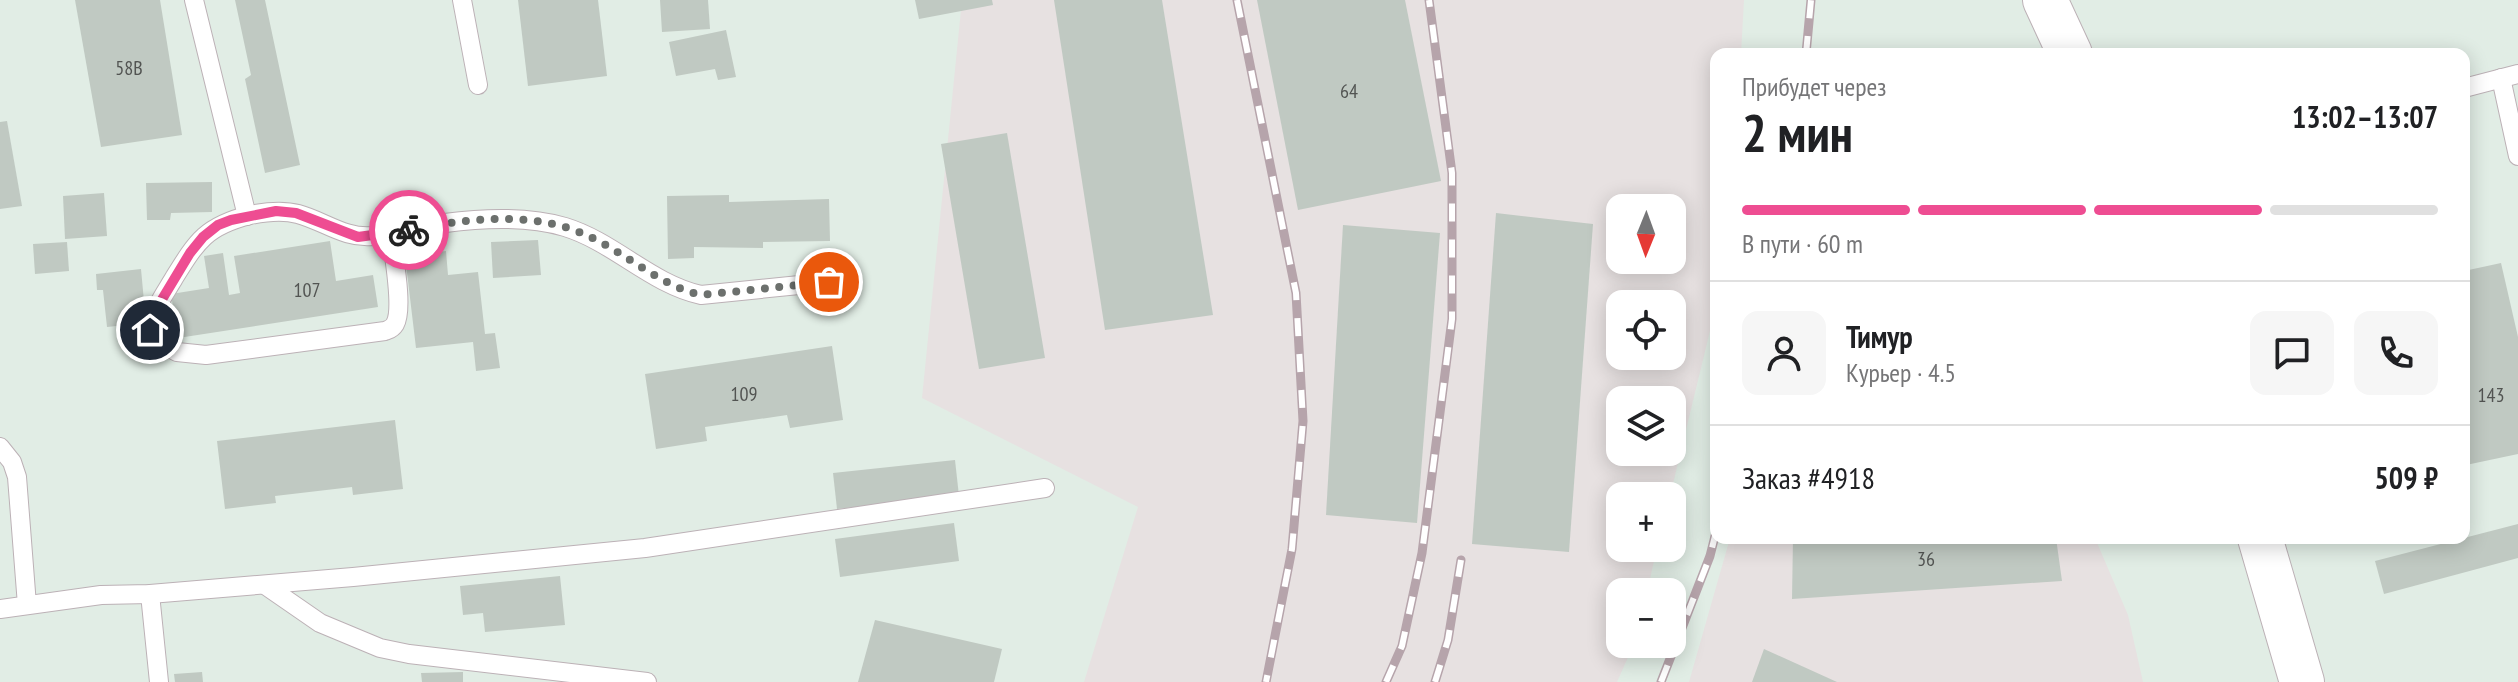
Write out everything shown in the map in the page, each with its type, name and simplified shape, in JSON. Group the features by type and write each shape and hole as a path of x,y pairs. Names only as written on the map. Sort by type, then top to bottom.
{"main road":[{"path":"2045,0 2067,48"},
{"path":"2262,544 2302,682"}],"lane":[{"path":"194,0 247,216"},
{"path":"462,0 478,85"},
{"path":"2470,86 2509,76 2518,156"},
{"path":"391,234 398,308 397,320 393,327 385,331 206,355 177,352 153,339 150,330 155,311 203,237 218,225 276,211 296,213 358,237 445,223 486,220 543,222 587,235 667,282 701,295 829,282"},
{"path":"0,447 12,462 17,477 27,605"},
{"path":"0,609 101,595 265,585 645,548 1045,488"},
{"path":"265,585 320,623 380,648 647,682"},
{"path":"150,594 159,682"}],"shaded area":[{"path":"962,0 1744,0 1741,48 1710,48 1710,331 1686,430 1686,386 1606,386 1606,466 1677,466 1673,482 1606,482 1606,562 1654,562 1650,578 1606,578 1606,658 1628,658 1617,682 1084,682 1138,507 922,398"},
{"path":"1728,544 2098,544 2128,615 2143,682 1689,682"}],"building":[{"path":"75,0 160,0 182,135 101,147"},
{"path":"235,0 265,0 300,165 265,173 245,79 251,75"},
{"path":"518,0 598,0 607,76 528,86"},
{"path":"660,0 708,0 710,29 662,32"},
{"path":"915,0 992,0 993,5 919,19"},
{"path":"1054,0 1162,0 1213,315 1105,330"},
{"path":"1257,0 1405,0 1441,181 1298,210"},
{"path":"726,30 736,77 718,80 715,69 676,76 669,42"},
{"path":"7,121 22,206 0,209 0,122"},
{"path":"1007,133 1045,358 979,369 941,144"},
{"path":"212,182 212,212 171,213 170,220 147,220 146,183"},
{"path":"104,193 107,236 65,239 63,196"},
{"path":"729,195 729,202 829,199 830,241 763,242 763,248 694,247 694,258 668,259 667,196"},
{"path":"1496,213 1593,224 1569,552 1472,544"},
{"path":"1343,225 1440,233 1417,523 1326,515"},
{"path":"538,240 541,275 493,278 491,242"},
{"path":"330,241 336,281 373,275 378,307 178,338 171,294 209,288 204,256 223,253 229,295 240,293 234,256"},
{"path":"67,242 69,271 35,274 33,244"},
{"path":"446,251 448,275 478,272 485,334 495,333 500,368 476,371 473,342 416,348 405,256"},
{"path":"2501,263 2518,337 2518,454 2470,464 2470,270"},
{"path":"141,269 146,323 107,327 103,290 97,290 96,274"},
{"path":"832,346 843,420 790,428 787,415 705,427 707,441 656,449 645,374"},
{"path":"395,420 403,489 353,495 352,487 275,496 276,503 225,509 217,441"},
{"path":"955,460 959,496 837,509 833,473"},
{"path":"954,523 959,561 840,577 835,539"},
{"path":"2518,524 2518,558 2384,594 2375,561 2441,544 2470,544 2470,536"},
{"path":"1793,544 2057,544 2062,581 1792,599"},
{"path":"560,576 565,625 485,632 483,613 463,615 460,586"},
{"path":"875,620 1002,649 994,682 858,682"},
{"path":"1764,649 1837,682 1752,682"},
{"path":"202,672 203,682 175,682 174,674"},
{"path":"463,672 463,682 422,682 421,673"}],"railway":[{"path":"1237,0 1296,293 1303,421 1292,549 1266,682"},
{"path":"1386,682 1402,646 1422,553 1452,319 1452,173 1429,0"},
{"path":"1807,48 1811,0"},
{"path":"1661,682 1713,544"},
{"path":"1435,682 1448,640 1461,560"}],"way so far":[{"path":"409,230 486,220 543,222 587,235 667,282 701,295 829,282"}],"route":[{"path":"150,330 155,311 190,253 218,225 257,213 276,211 296,213 358,237 409,230"}]}
